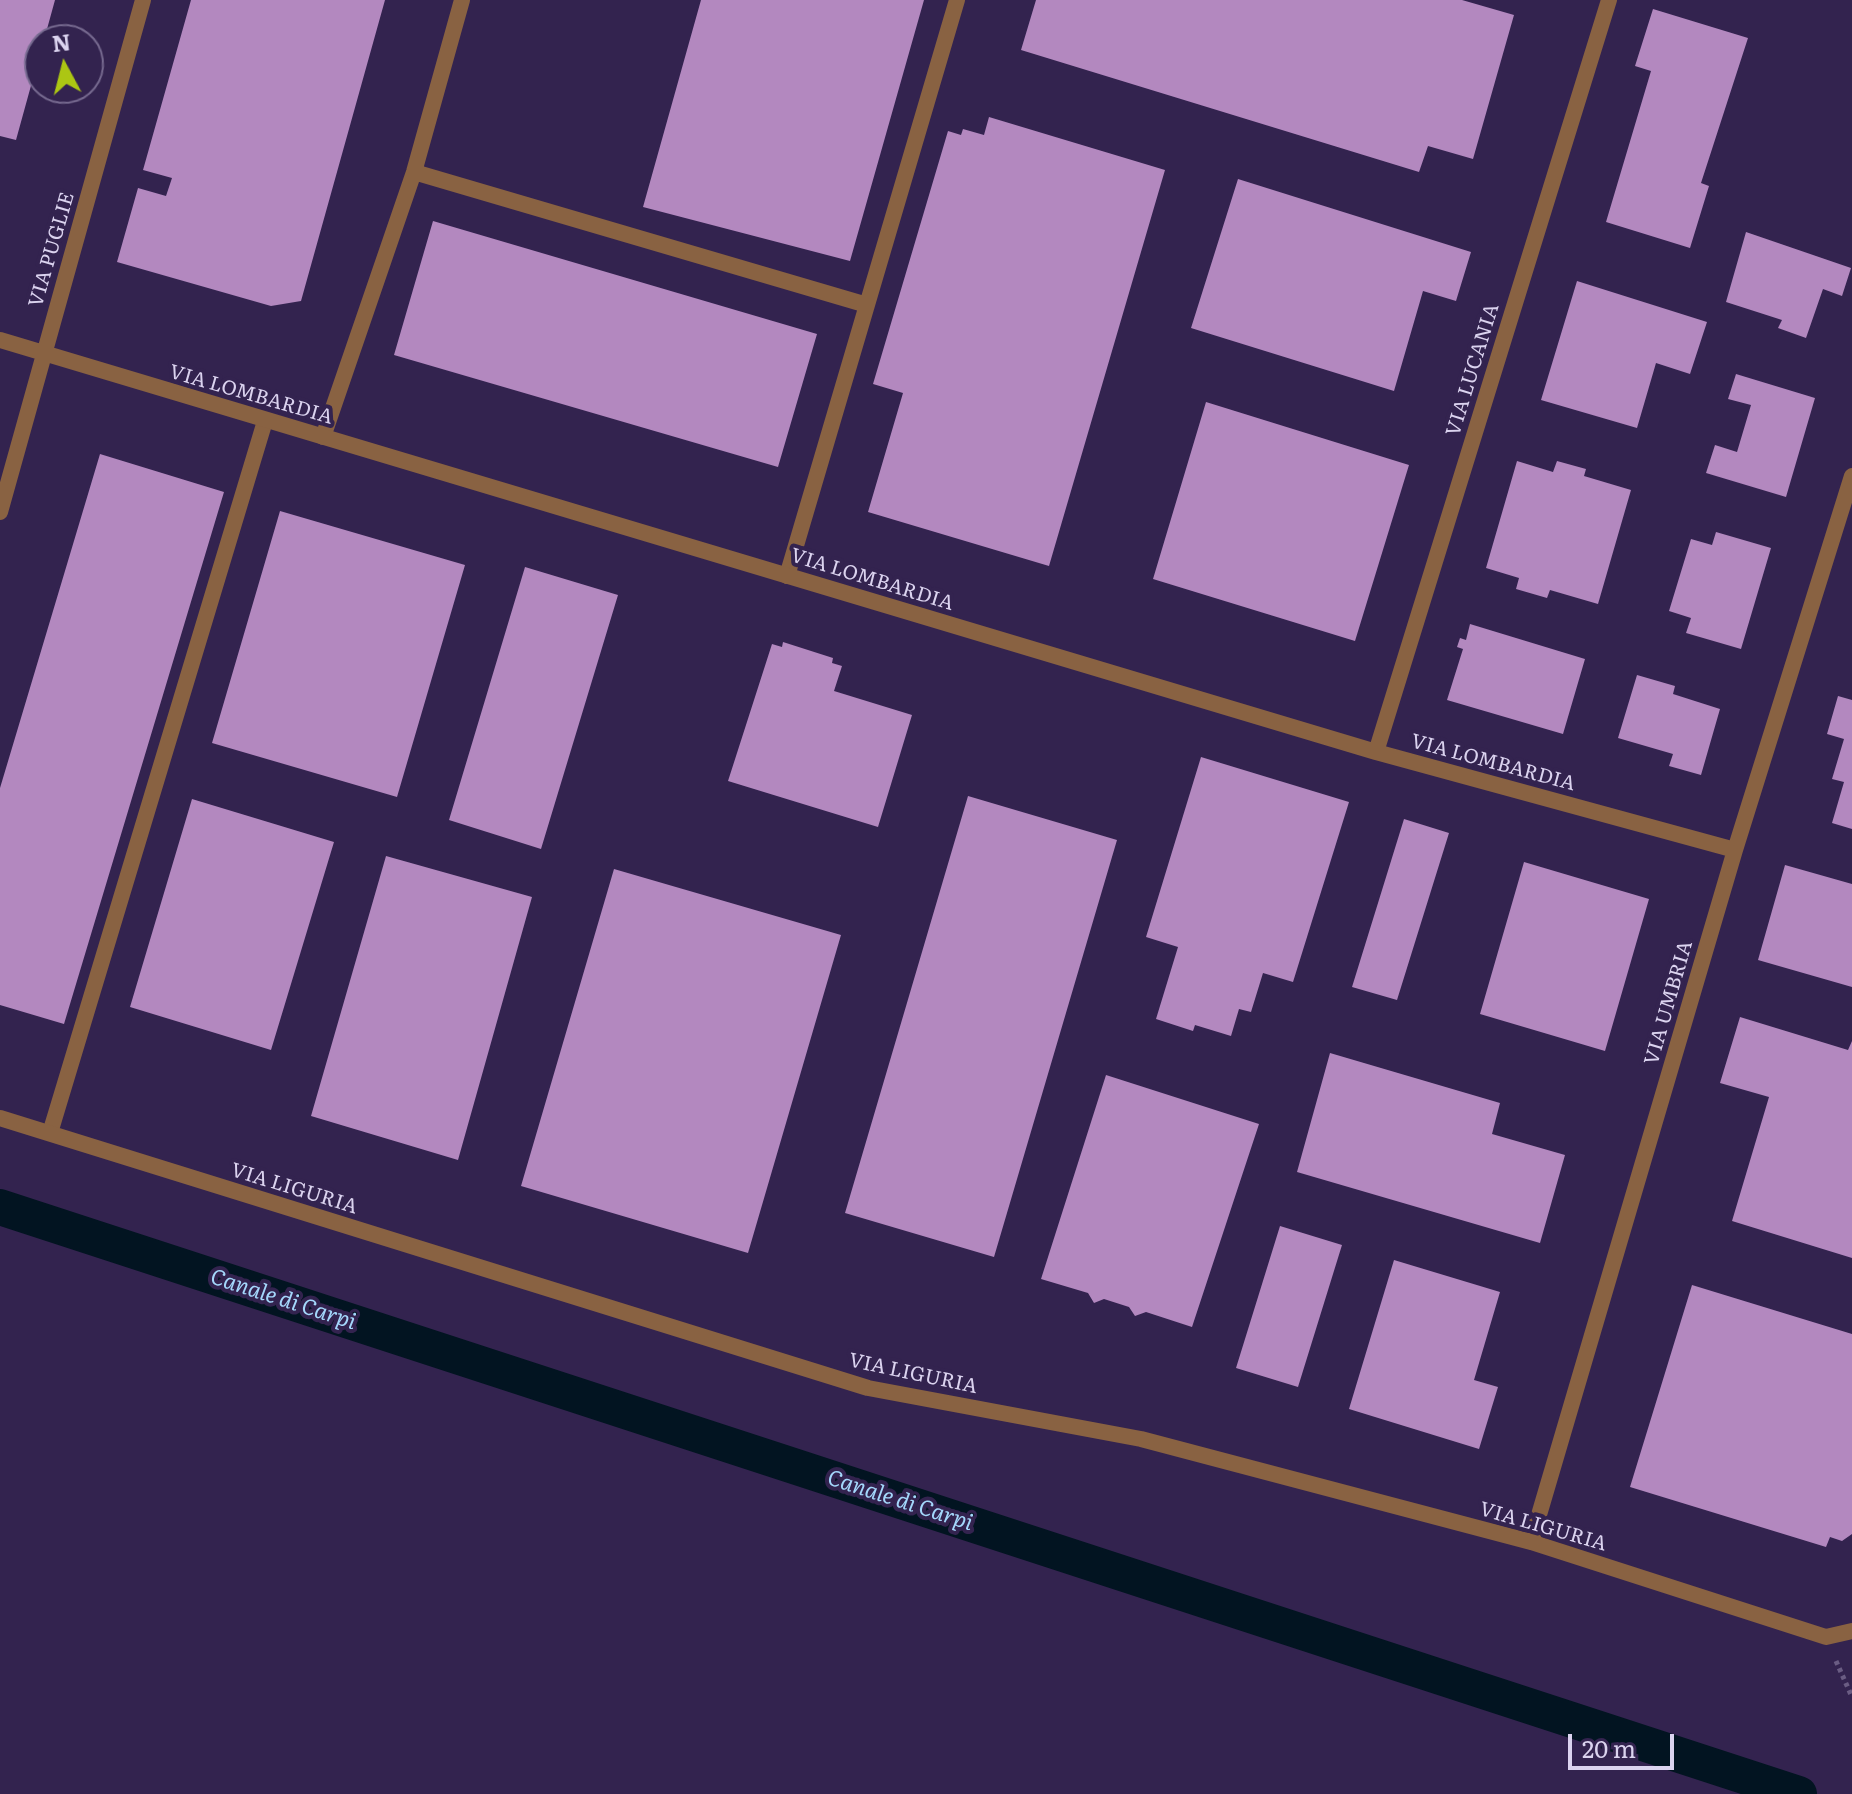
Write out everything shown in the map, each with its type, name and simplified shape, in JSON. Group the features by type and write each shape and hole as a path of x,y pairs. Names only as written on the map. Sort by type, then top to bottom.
{"street":[{"name":"VIA PUGLIE","path":"0,512 143,0"},
{"path":"323,437 414,172 462,0"},
{"path":"787,576 957,0"},
{"name":"VIA LUCANIA","path":"1376,752 1609,0"},
{"path":"414,172 867,305"},
{"name":"VIA LOMBARDIA","path":"0,340 1376,752 1735,850"},
{"path":"50,1133 265,421"},
{"name":"VIA UMBRIA","path":"1531,1542 1735,850 1852,476"},
{"name":"VIA LIGURIA","path":"0,1118 868,1388 1141,1439 1531,1542 1826,1637"},
{"path":"1826,1637 1852,1631"}],"path":[{"path":"1826,1637 1852,1697"}],"building":[{"path":"0,0 55,0 48,24 24,24 26,104 16,140 0,136"},
{"path":"191,0 385,0 301,301 271,306 117,262 138,188 166,196 172,178 143,170"},
{"path":"701,0 924,0 850,261 643,207"},
{"path":"1036,0 1462,0 1514,15 1473,159 1428,146 1419,172 1021,50"},
{"path":"1653,9 1748,38 1701,183 1709,186 1690,248 1606,222 1651,71 1635,66"},
{"path":"989,117 1165,170 1049,566 868,512 903,393 873,384 948,131 961,135 963,129 984,135"},
{"path":"1238,179 1471,252 1456,301 1423,291 1394,391 1191,328"},
{"path":"433,221 817,334 778,467 394,355"},
{"path":"1746,232 1851,268 1842,296 1823,289 1806,338 1778,328 1782,320 1726,302"},
{"path":"1577,281 1707,322 1690,374 1656,363 1637,428 1541,400"},
{"path":"1736,374 1815,398 1786,497 1706,473 1715,445 1737,452 1751,405 1728,399"},
{"path":"1206,402 1409,465 1355,641 1153,579"},
{"path":"100,454 224,492 64,1024 0,1005 0,788"},
{"path":"1517,461 1553,472 1557,461 1586,469 1584,476 1631,490 1598,604 1550,590 1547,598 1516,589 1519,578 1486,568"},
{"path":"280,511 465,565 397,797 212,743"},
{"path":"1716,532 1771,548 1741,649 1686,633 1691,618 1669,611 1691,539 1712,545"},
{"path":"525,567 618,595 541,849 449,820"},
{"path":"1470,624 1585,659 1563,734 1447,700 1463,649 1457,647 1460,638 1466,640"},
{"path":"783,642 833,658 832,663 842,666 834,691 912,715 878,827 728,781 772,644 782,647"},
{"path":"1637,675 1675,686 1673,694 1720,709 1701,775 1669,766 1673,754 1618,738"},
{"path":"1838,696 1852,700 1852,829 1832,823 1844,782 1832,779 1844,739 1827,734"},
{"path":"1201,757 1349,802 1293,982 1263,973 1251,1012 1239,1009 1231,1036 1195,1025 1193,1031 1156,1019 1178,947 1146,937"},
{"path":"968,796 1117,840 994,1257 845,1213"},
{"path":"192,799 334,842 271,1050 130,1007"},
{"path":"1404,819 1449,833 1397,1000 1352,987"},
{"path":"386,856 532,897 458,1160 311,1116"},
{"path":"1524,862 1649,899 1605,1051 1480,1014"},
{"path":"1785,865 1852,884 1852,987 1758,960"},
{"path":"614,869 841,935 748,1253 521,1186"},
{"path":"1740,1017 1848,1050 1852,1041 1852,1258 1732,1221 1769,1097 1720,1083"},
{"path":"1330,1053 1500,1103 1492,1134 1565,1155 1540,1243 1297,1172"},
{"path":"1106,1075 1259,1124 1192,1327 1146,1312 1135,1316 1129,1307 1104,1299 1094,1303 1088,1293 1041,1279"},
{"path":"1280,1226 1342,1245 1298,1387 1236,1368"},
{"path":"1394,1260 1500,1292 1474,1380 1498,1387 1479,1449 1349,1409"},
{"path":"1692,1285 1852,1334 1852,1534 1842,1541 1830,1537 1826,1547 1630,1487"}],"waterway":[{"name":"Canale di Carpi","path":"0,1207 1799,1794"}]}
